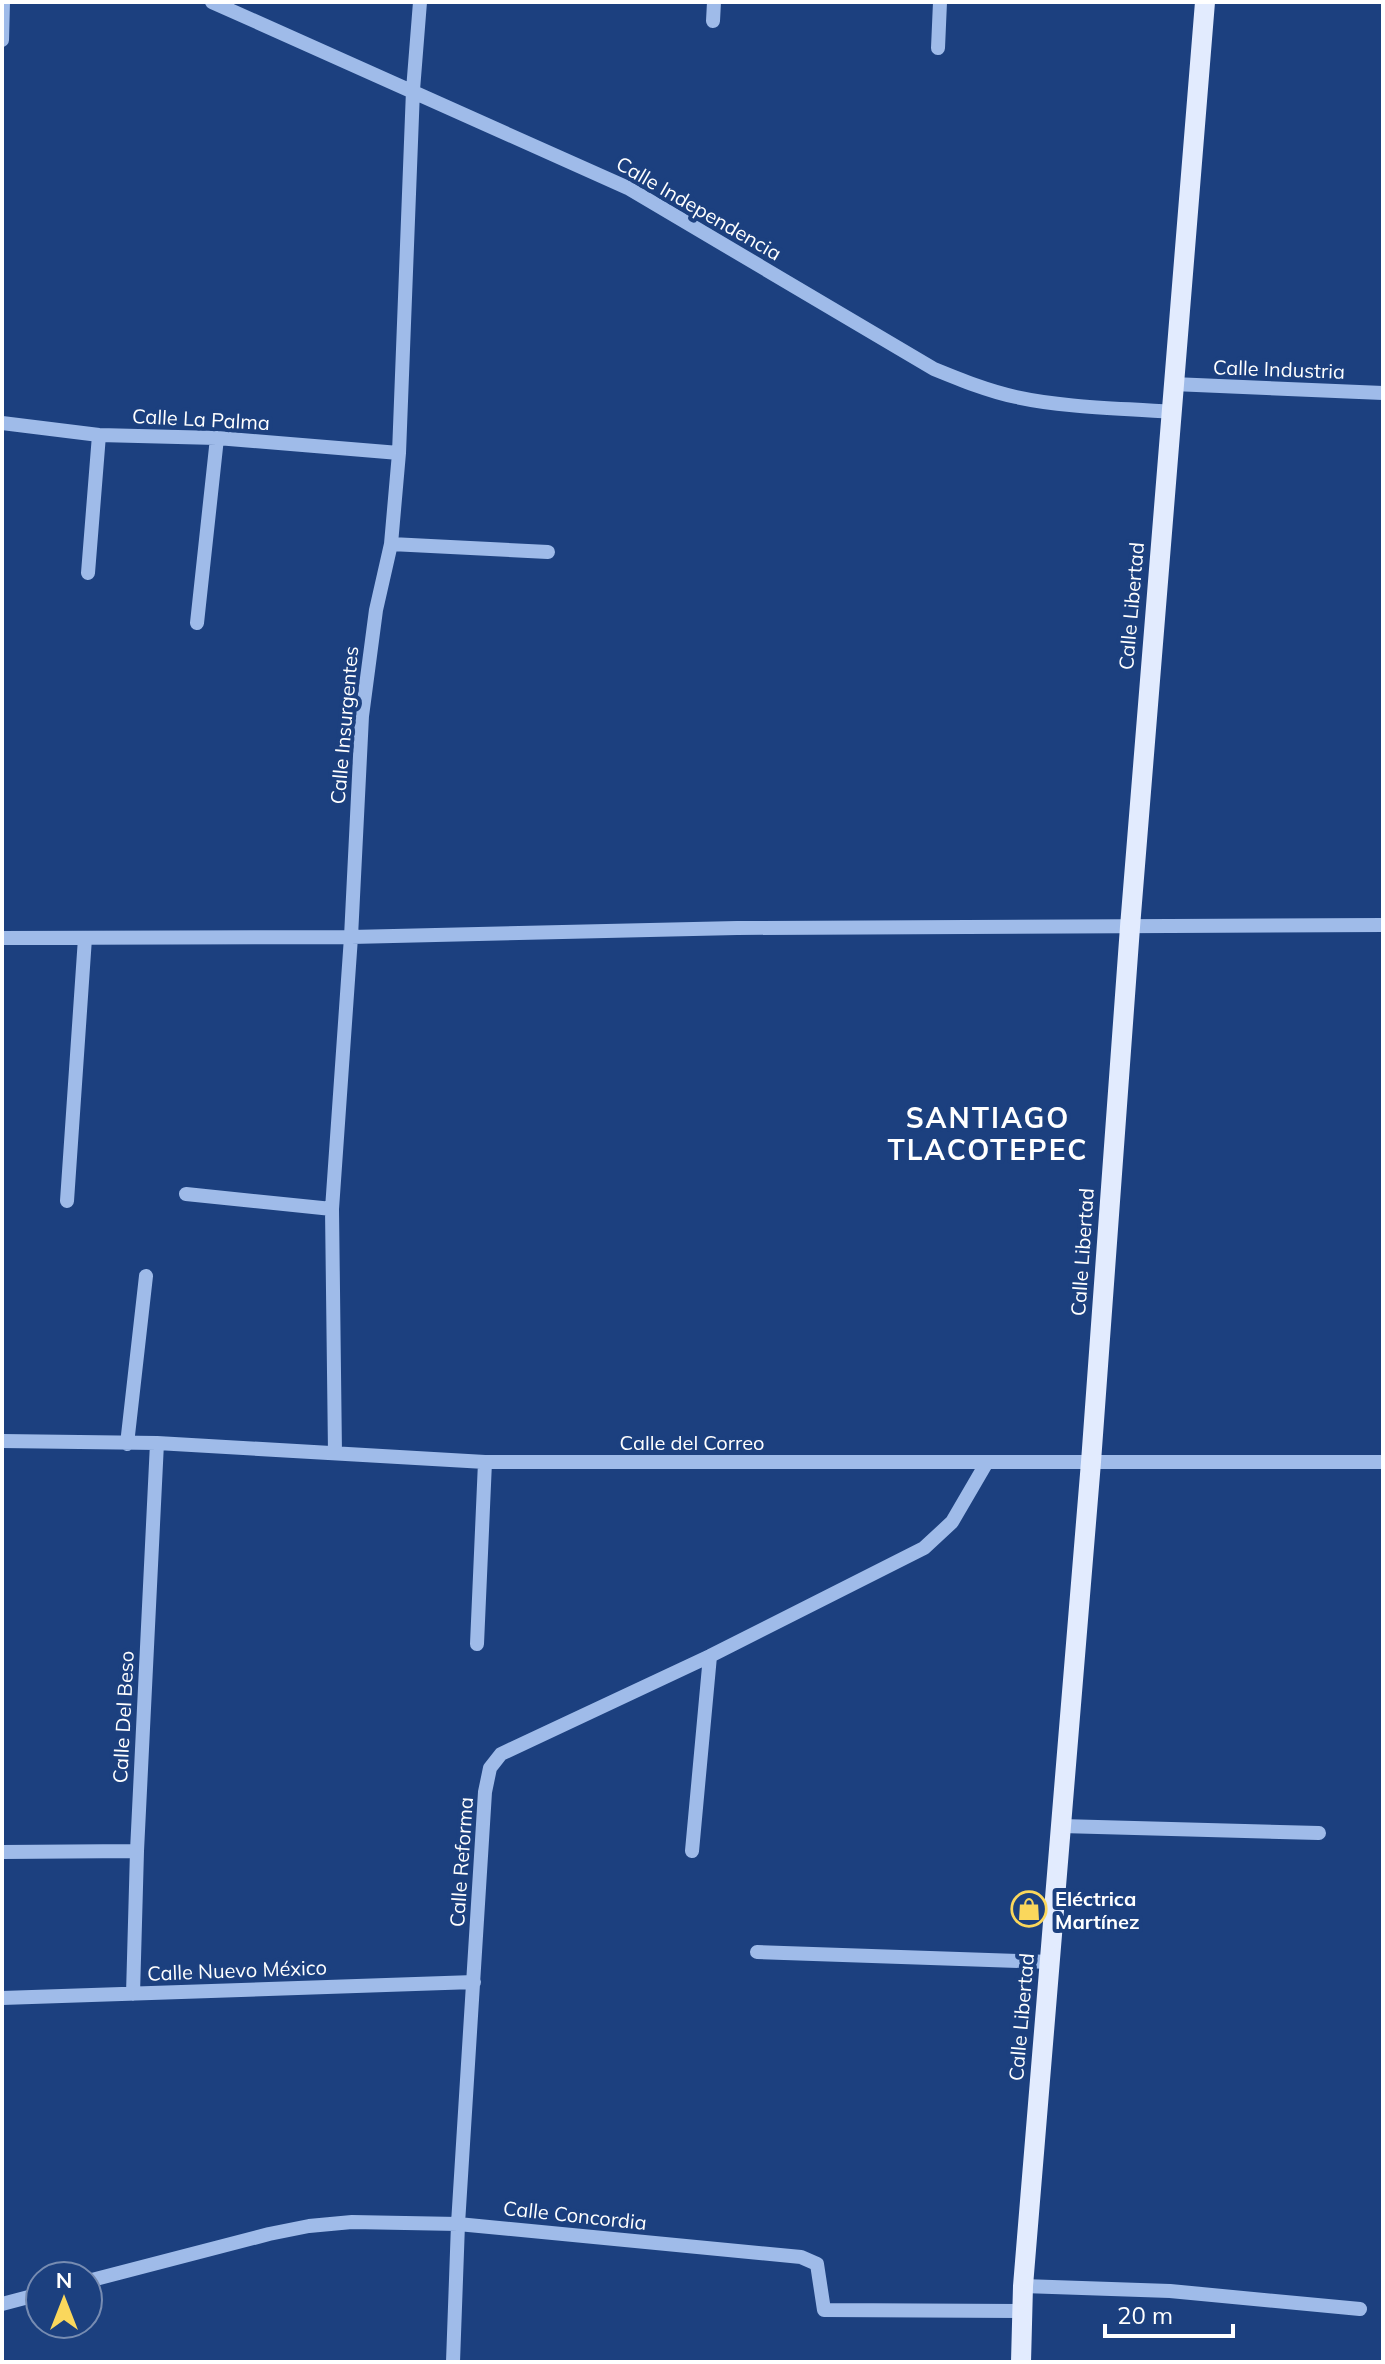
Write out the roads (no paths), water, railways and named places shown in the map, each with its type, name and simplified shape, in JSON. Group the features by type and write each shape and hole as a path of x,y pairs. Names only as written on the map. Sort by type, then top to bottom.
{"main road":[{"name":"Calle Libertad","path":"1021,2362 1023,2286 1205,2"}],"street":[{"path":"2,40 3,2"},
{"name":"Calle Independencia","path":"212,2 628,188 934,369 1017,397 1060,404 1171,412"},
{"name":"Calle Insurgentes","path":"335,1453 332,1209 351,937 362,716 376,610 391,544 399,453 413,90 420,2"},
{"path":"713,21 714,2"},
{"path":"938,48 940,2"},
{"name":"Calle Industria","path":"1173,384 1383,393"},
{"name":"Calle La Palma","path":"2,423 99,435 217,438 399,453"},
{"path":"88,573 99,435"},
{"path":"197,623 217,438"},
{"path":"391,544 548,552"},
{"path":"2,938 351,937 737,928 1383,925"},
{"path":"67,1201 85,938"},
{"path":"186,1194 332,1209"},
{"path":"127,1444 146,1276"},
{"name":"Calle del Correo","path":"2,1441 157,1443 485,1462 1383,1462"},
{"name":"Calle Del Beso","path":"133,1994 157,1443"},
{"path":"477,1644 485,1462"},
{"name":"Calle Reforma","path":"453,2362 458,2224 485,1792 490,1768 501,1754 710,1656 924,1548 952,1522 987,1462"},
{"path":"692,1851 710,1656"},
{"path":"1061,1826 1319,1833"},
{"path":"2,1852 137,1851"},
{"path":"757,1952 1050,1962"},
{"name":"Calle Nuevo México","path":"2,1998 474,1982"},
{"name":"Calle Concordia","path":"104,2277 309,2226 352,2222 458,2224 801,2257 817,2264 824,2310 1023,2311"},
{"path":"1023,2286 1170,2291 1360,2309"},
{"path":"2,2304 24,2298"}],"place":[{"name":"Eléctrica Martínez","path":"1029,1909"}],"district":[{"name":"SANTIAGO TLACOTEPEC","path":"988,1133"}]}
